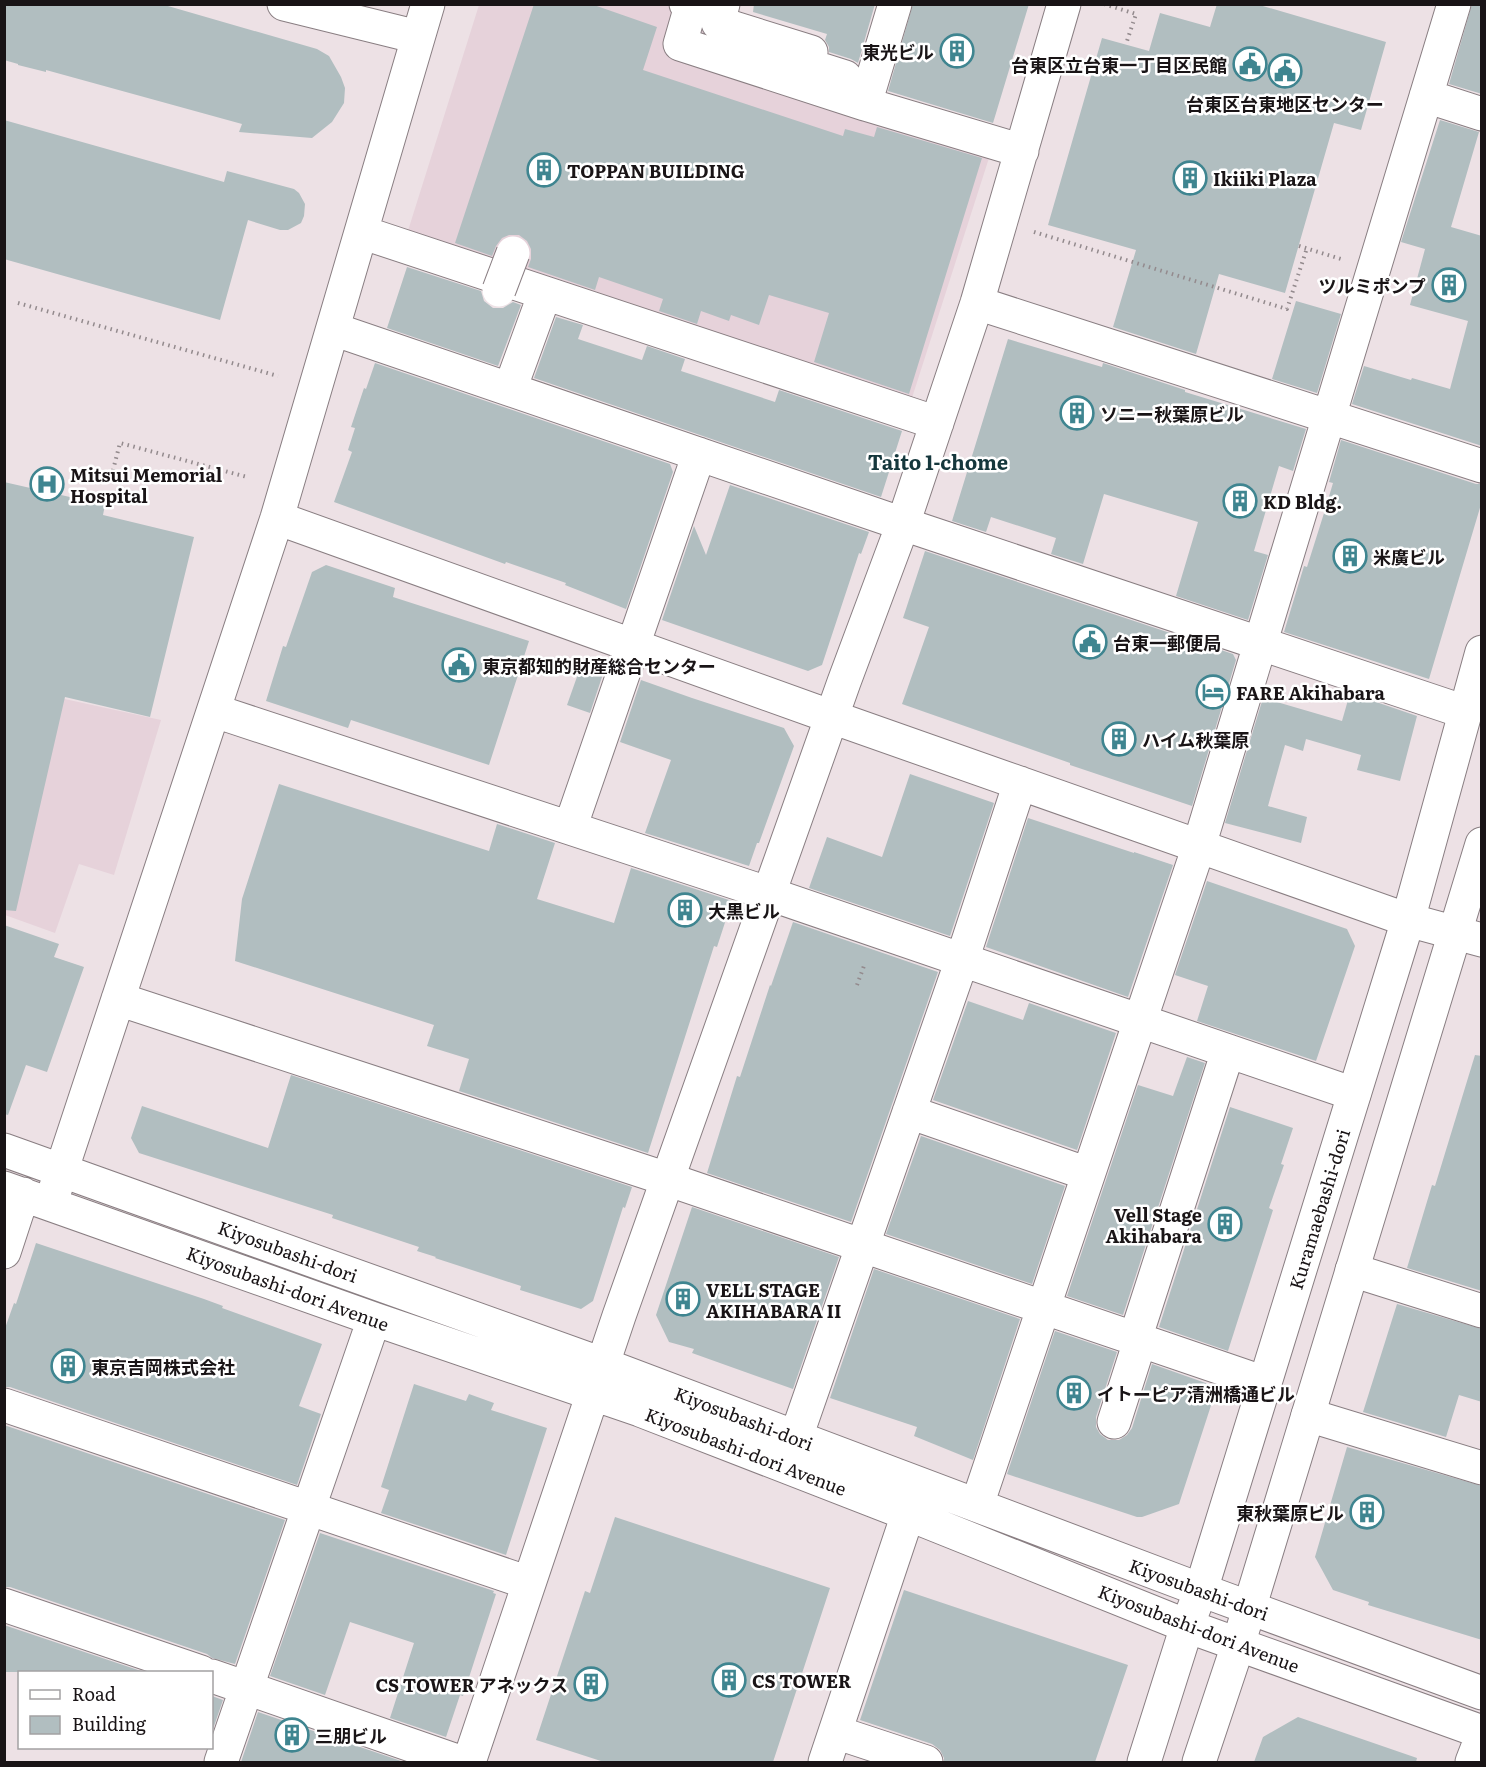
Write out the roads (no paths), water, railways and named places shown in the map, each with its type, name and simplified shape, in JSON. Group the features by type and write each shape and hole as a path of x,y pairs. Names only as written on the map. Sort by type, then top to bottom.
{"street":[{"path":"284,4 418,37"},
{"path":"4,1252 26,1195 61,1170 277,518 428,4"},
{"path":"686,4 691,6 680,44 868,95 1022,151"},
{"path":"723,4 718,23 811,52 807,65 868,95"},
{"path":"868,95 895,4"},
{"path":"469,1762 597,1378 903,524 977,303 1065,4"},
{"path":"976,1505 1199,846 1426,96 1450,6"},
{"path":"1426,96 1482,114"},
{"path":"361,232 937,423"},
{"path":"500,290 513,253"},
{"path":"510,389 545,293"},
{"path":"977,303 1482,466"},
{"path":"333,329 903,524 1465,712"},
{"path":"570,828 699,454"},
{"path":"277,518 1408,920 1468,937"},
{"name":"Kuramaebashi-dori","path":"1144,1762 1187,1626 1202,1590 1408,920 1482,652"},
{"path":"214,711 769,893 1354,1094"},
{"path":"796,1437 962,960 1020,783"},
{"path":"1199,1762 1238,1645 1352,1270 1468,937 1482,844"},
{"path":"118,999 668,1179 1265,1383"},
{"path":"1114,1422 1137,1340 1228,1051"},
{"path":"909,1112 1088,1174"},
{"name":"Kiyosubashi-dori","path":"4,1150 597,1378 796,1437 1482,1693"},
{"name":"Kiyosubashi-dori Avenue","path":"26,1195 374,1319 597,1378 640,1410 1187,1626 1482,1734"},
{"path":"1352,1270 1482,1311"},
{"path":"221,1762 374,1319"},
{"path":"4,1405 529,1583"},
{"path":"1308,1415 1482,1468"},
{"path":"825,1762 908,1514"},
{"path":"4,1605 198,1671"},
{"path":"213,1676 460,1762"},
{"path":"835,1732 926,1762"},
{"path":"1472,1762 1482,1734"}],"place":[{"name":"東光ビル","path":"957,51"},
{"name":"台東区立台東一丁目区民館","path":"1250,64"},
{"name":"台東区台東地区センター","path":"1285,71"},
{"name":"TOPPAN BUILDING","path":"544,170"},
{"name":"Ikiiki Plaza","path":"1190,178"},
{"name":"ツルミポンプ","path":"1449,285"},
{"name":"ソニー秋葉原ビル","path":"1077,413"},
{"name":"Mitsui Memorial Hospital","path":"47,484"},
{"name":"KD Bldg.","path":"1240,501"},
{"name":"米廣ビル","path":"1350,556"},
{"name":"台東一郵便局","path":"1090,642"},
{"name":"東京都知的財産総合センター","path":"459,665"},
{"name":"FARE Akihabara","path":"1213,692"},
{"name":"ハイム秋葉原","path":"1119,739"},
{"name":"大黒ビル","path":"685,910"},
{"name":"Vell Stage Akihabara","path":"1225,1224"},
{"name":"VELL STAGE AKIHABARA II","path":"683,1299"},
{"name":"東京吉岡株式会社","path":"68,1366"},
{"name":"イトーピア清洲橋通ビル","path":"1074,1393"},
{"name":"東秋葉原ビル","path":"1367,1512"},
{"name":"CS TOWER","path":"729,1680"},
{"name":"CS TOWER アネックス","path":"591,1684"},
{"name":"三朋ビル","path":"292,1735"}],"district":[{"name":"Taito 1-chome","path":"938,461"}]}
